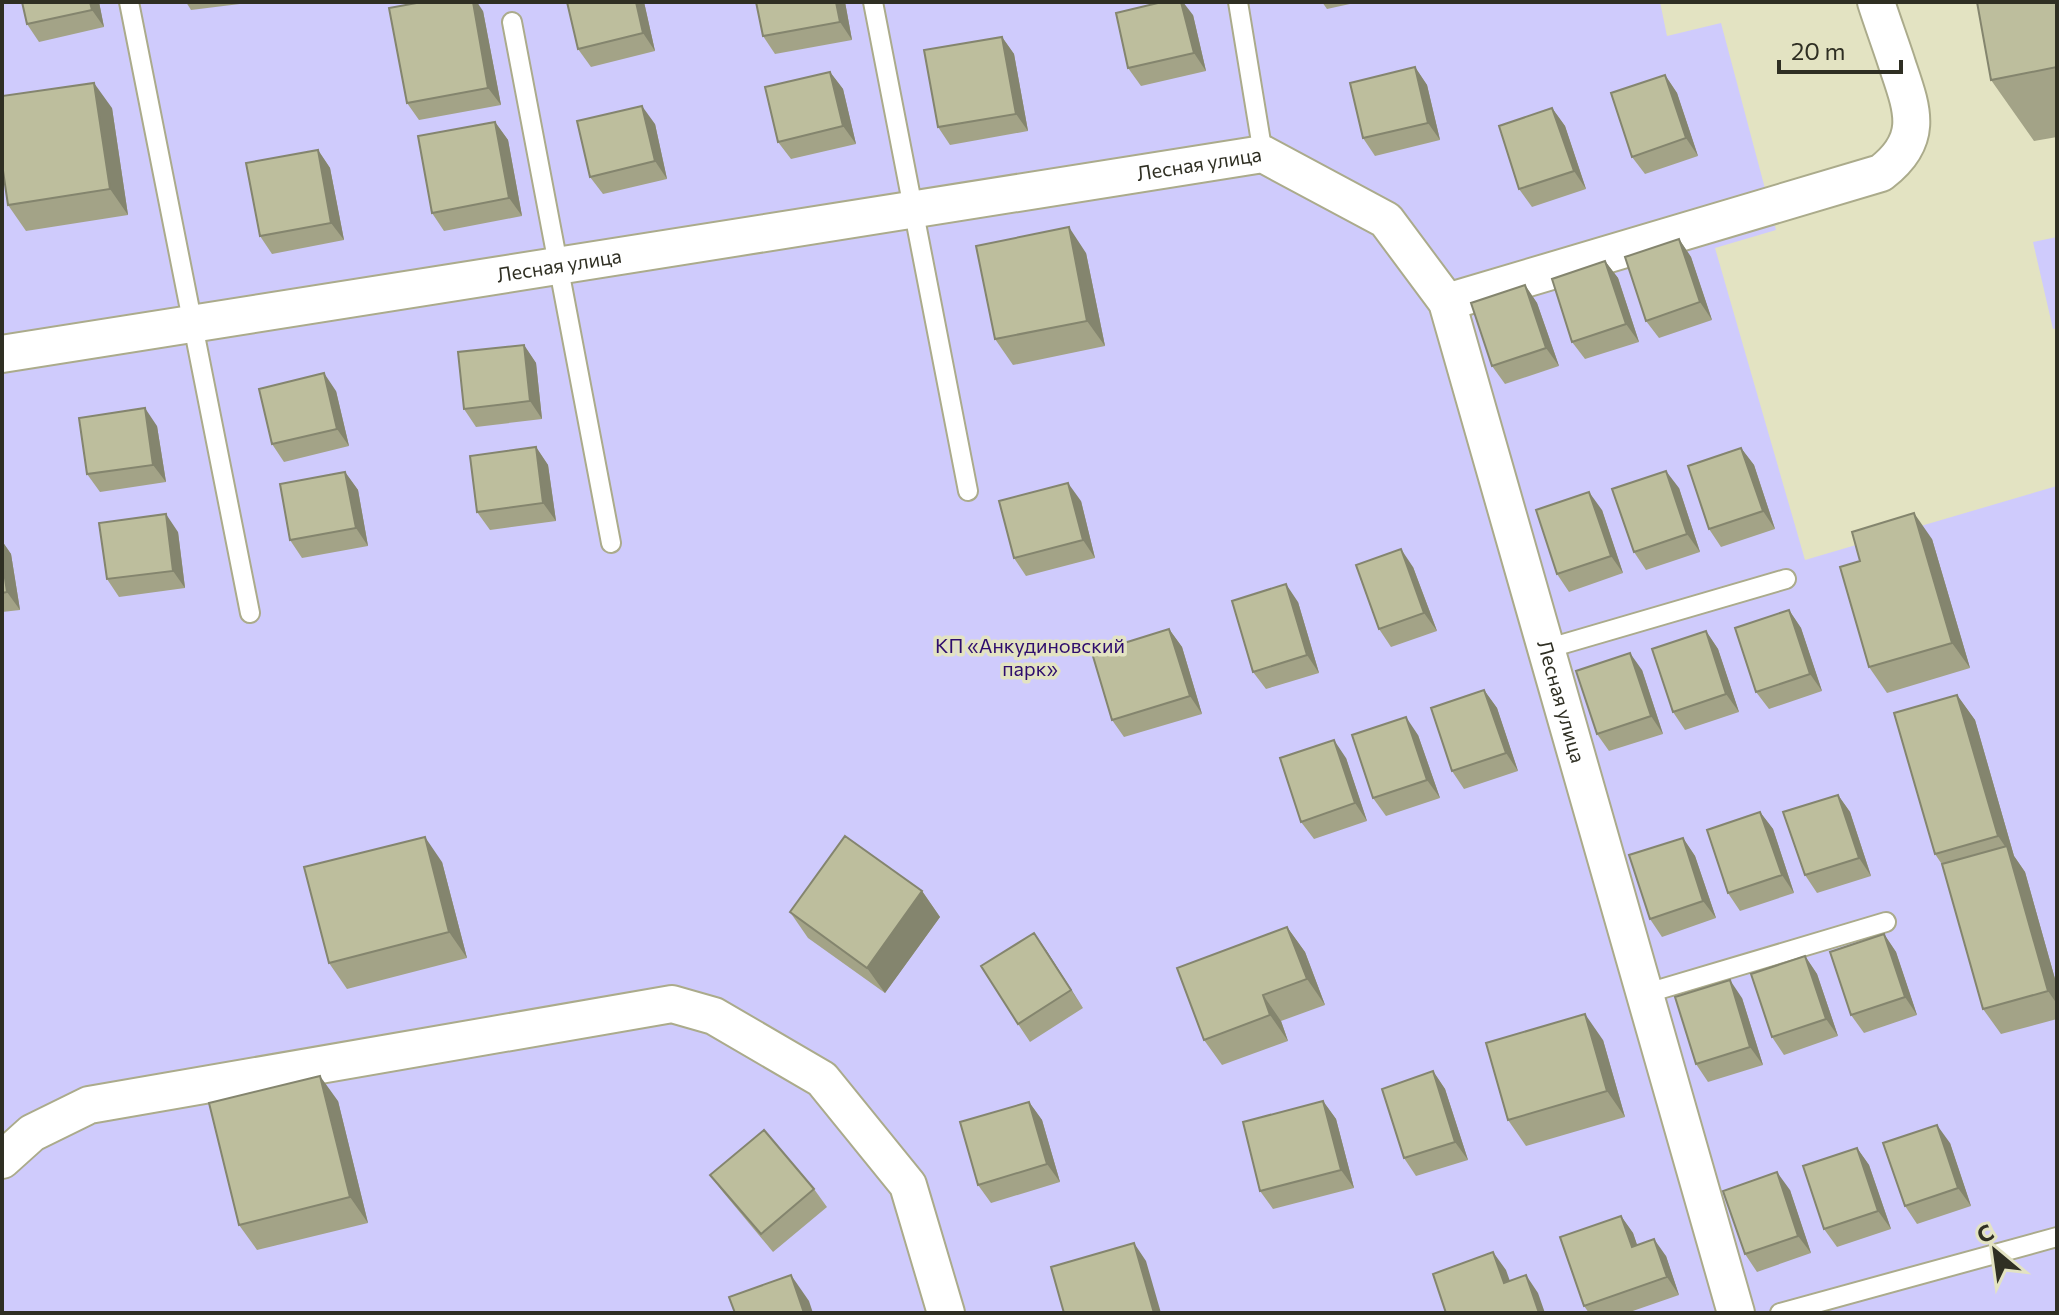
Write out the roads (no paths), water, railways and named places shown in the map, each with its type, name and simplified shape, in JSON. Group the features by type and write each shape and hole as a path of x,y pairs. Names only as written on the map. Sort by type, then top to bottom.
{"street":[{"path":"1447,302 1881,173 1895,162 1910,134 1912,109 1876,2"},
{"name":"Лесная улица","path":"2,354 1263,154 1386,220 1447,302 1736,1313"},
{"path":"2,1160 32,1133 89,1105 672,1004 714,1016 822,1079 908,1185 946,1313"}],"lane":[{"path":"129,2 250,613"},
{"path":"873,2 968,491"},
{"path":"1238,2 1263,154"},
{"path":"512,22 611,543"},
{"path":"1546,649 1786,579"},
{"path":"1644,994 1886,922"},
{"path":"1780,1313 2057,1237"}],"park label":[{"name":"КП «Анкудиновский парк»","path":"1030,658"}]}
